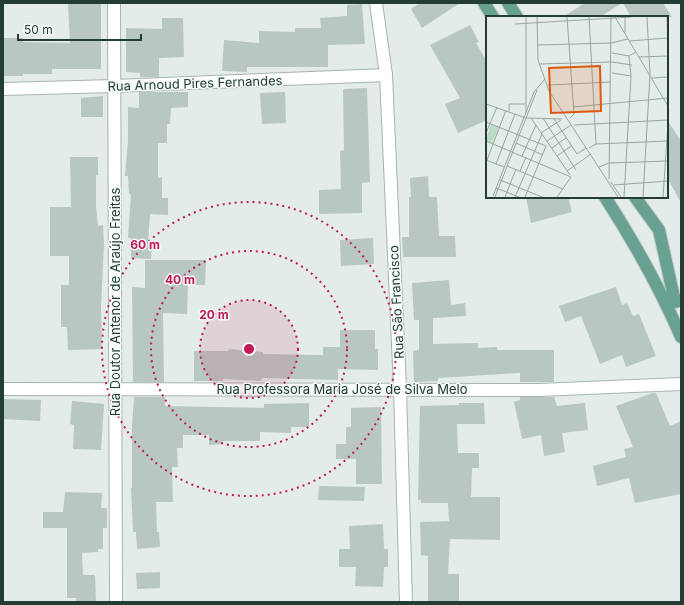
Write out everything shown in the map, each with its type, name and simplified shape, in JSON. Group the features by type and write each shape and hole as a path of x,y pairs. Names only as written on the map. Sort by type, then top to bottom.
{"main road":[{"path":"484,3 492,16"},
{"path":"508,3 515,16"},
{"path":"606,198 635,243 681,336"},
{"path":"636,198 659,230 675,302 681,300"}],"street":[{"name":"Rua Doutor Antenor de Araújo Freitas","path":"114,3 116,602"},
{"name":"Rua São Francisco","path":"376,3 386,75 400,390 406,602"},
{"name":"Rua Arnoud Pires Fernandes","path":"3,89 386,75"},
{"name":"Rua Professora Maria José de Silva Melo","path":"3,389 539,390 681,384"}],"building":[{"path":"68,3 101,3 101,69 52,69 52,74 3,76 3,38 23,38 23,42 70,43"},
{"path":"420,3 460,3 422,28 411,9"},
{"path":"585,3 622,3 602,16 565,16"},
{"path":"623,3 663,3 672,17 668,16 630,16"},
{"path":"362,4 365,44 328,45 328,67 247,67 247,72 222,71 224,40 259,43 259,31 295,32 295,28 321,28 320,18 347,16 347,5"},
{"path":"162,18 183,18 184,57 159,58 159,77 140,77 140,73 126,72 126,28 162,29"},
{"path":"470,25 479,42 476,43 486,60 486,120 458,133 445,104 460,98 430,45"},
{"path":"367,88 370,182 362,183 362,213 319,214 319,190 341,189 340,151 344,150 343,89"},
{"path":"139,92 188,92 188,107 171,108 170,124 167,124 167,143 158,143 158,178 162,177 162,198 168,198 168,215 150,214 148,243 152,244 151,259 131,258 131,238 128,238 131,194 129,194 128,176 125,176 128,142 128,107 139,108"},
{"path":"285,92 286,123 262,124 260,93"},
{"path":"103,96 103,117 81,117 81,98"},
{"path":"668,122 681,141 681,203 668,179"},
{"path":"70,157 98,157 98,175 96,175 96,206 98,226 103,225 104,244 101,308 102,349 68,350 67,327 61,327 61,285 69,285 69,256 50,256 50,207 71,207"},
{"path":"428,176 429,197 437,197 439,236 455,236 456,257 403,257 402,237 409,237 409,197 411,197 410,178"},
{"path":"526,198 568,198 572,212 531,223"},
{"path":"373,238 374,264 341,266 340,240"},
{"path":"145,260 206,260 205,285 188,285 187,314 163,313 164,382 133,382 132,287 145,288"},
{"path":"449,280 451,305 465,303 466,316 433,318 433,344 478,343 478,348 497,347 497,350 554,350 554,382 520,382 520,373 438,378 438,381 414,382 413,351 419,350 419,320 414,320 412,283"},
{"path":"616,287 622,305 627,303 633,316 639,314 656,356 626,367 622,355 600,364 581,316 565,322 559,306"},
{"path":"340,330 375,330 375,349 378,349 378,370 338,369 338,380 262,378 261,381 223,379 223,381 194,381 194,351 228,351 229,349 263,352 263,354 323,355 323,347 340,347"},
{"path":"656,393 670,426 681,421 681,494 635,503 629,478 597,486 593,466 626,457 624,449 633,447 616,406"},
{"path":"134,397 165,397 165,406 264,408 264,404 309,403 309,427 291,427 291,433 260,432 260,441 223,441 223,444 209,445 209,435 183,435 183,448 177,448 178,467 172,467 173,502 156,502 157,532 159,532 160,547 137,549 136,532 133,532 131,488"},
{"path":"520,397 554,397 557,406 585,403 588,430 562,433 565,452 544,456 541,435 522,439 514,402 520,400"},
{"path":"3,399 41,400 40,421 3,419"},
{"path":"72,401 104,404 101,450 73,449 74,425 70,424"},
{"path":"459,403 484,403 485,424 457,424 458,453 479,453 479,468 472,468 471,497 500,497 500,540 450,539 448,574 459,574 459,602 428,602 428,556 421,555 420,522 449,521 448,503 421,503 421,500 418,500 420,406 459,405"},
{"path":"381,407 382,484 356,484 356,459 336,459 336,444 346,444 346,427 351,427 351,408"},
{"path":"319,486 365,487 364,501 318,500"},
{"path":"65,492 102,493 101,508 107,508 107,528 103,528 103,549 98,549 98,552 82,553 83,575 95,575 96,602 76,602 76,598 67,598 67,528 43,528 43,512 63,512"},
{"path":"383,524 384,549 388,549 388,567 384,567 383,587 355,586 356,567 339,567 339,549 350,549 349,526"},
{"path":"160,572 160,588 137,589 136,573"}]}
